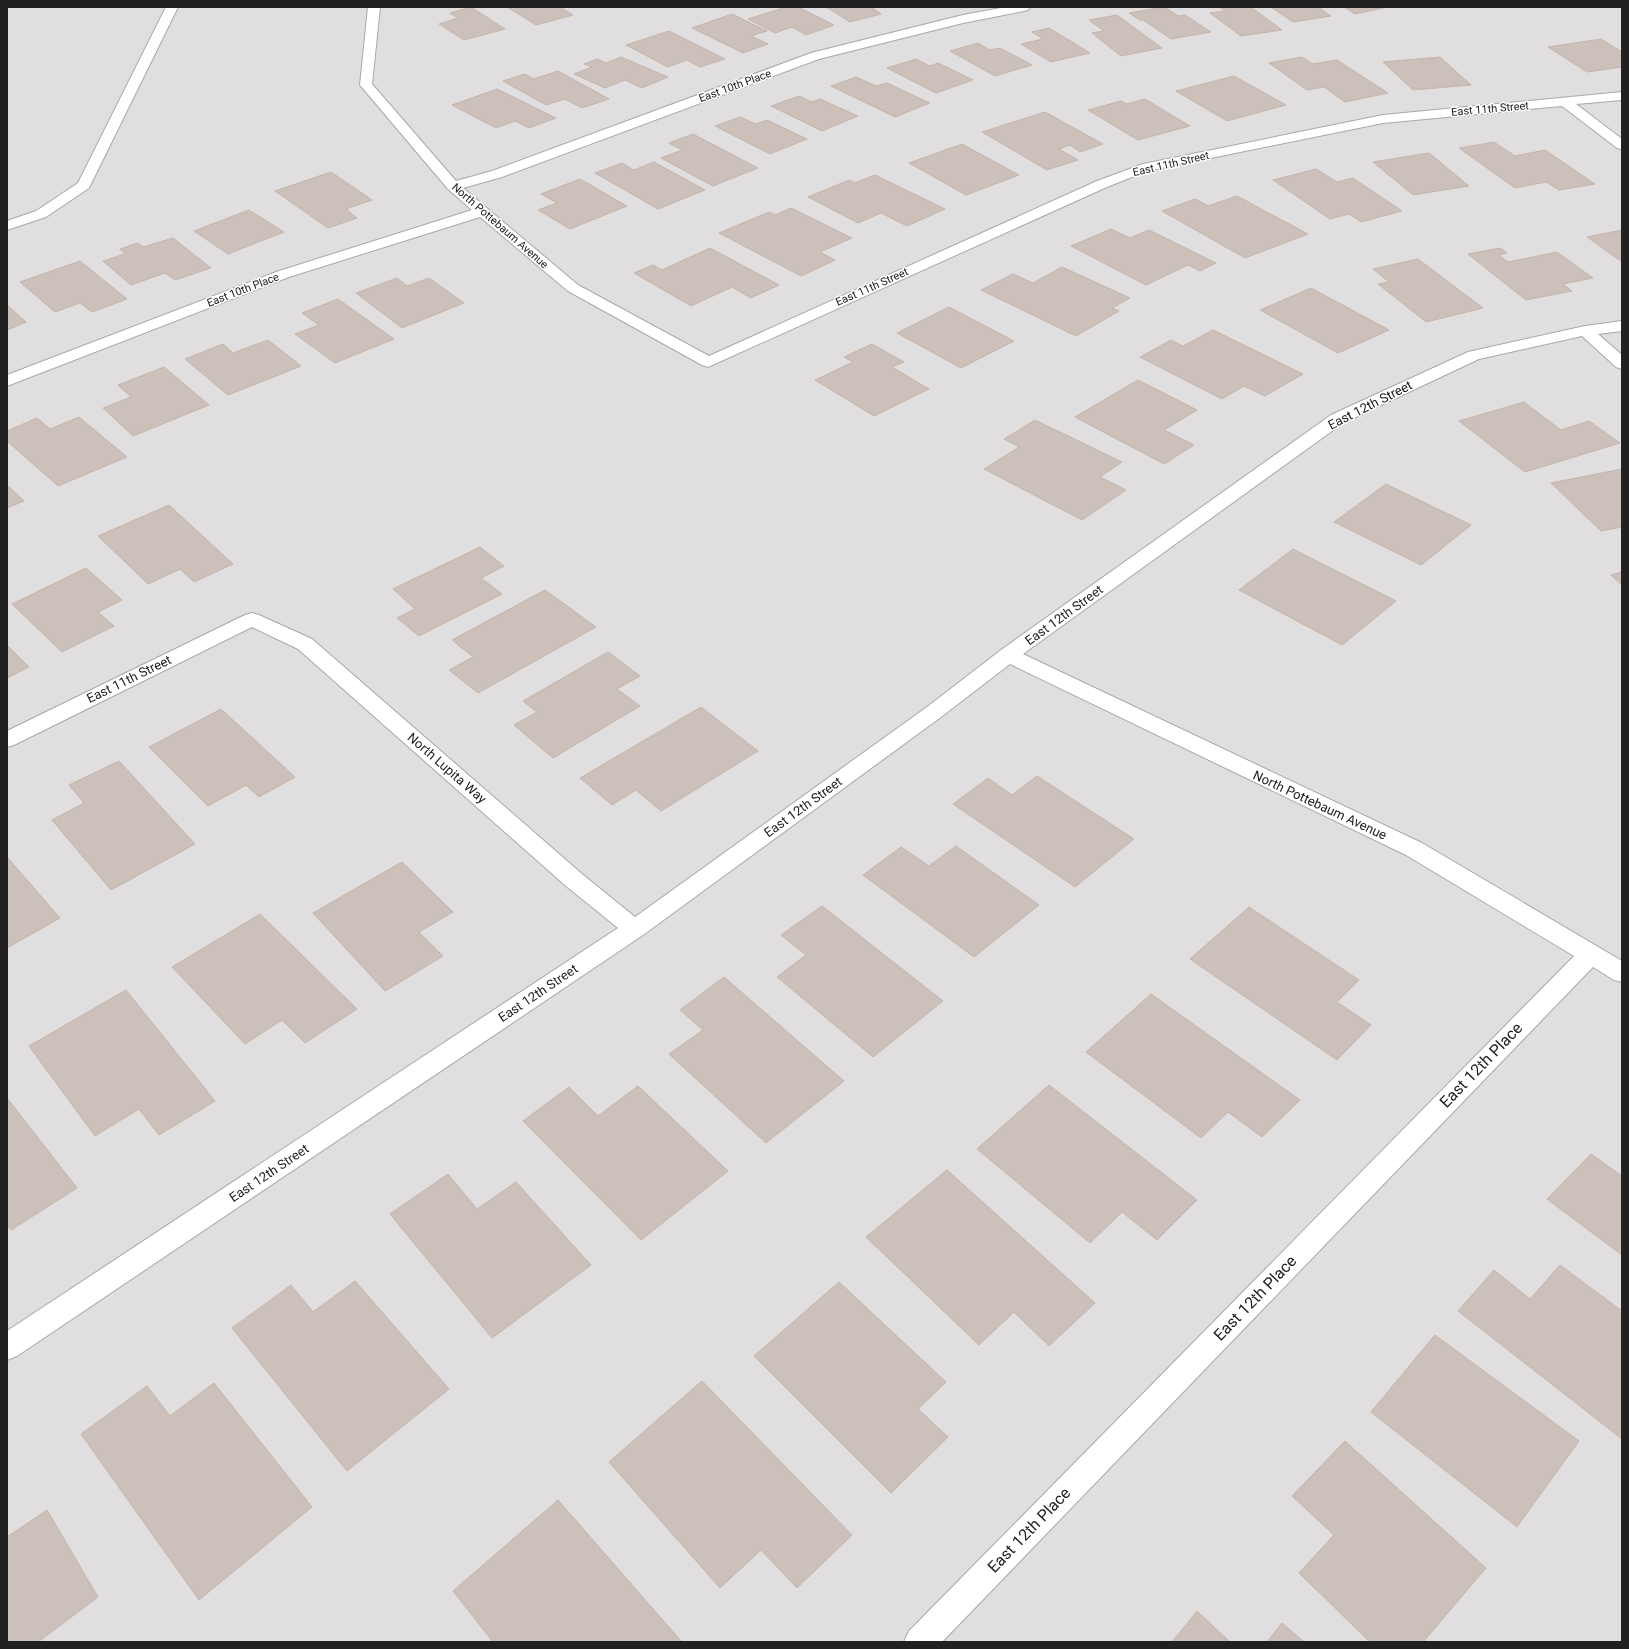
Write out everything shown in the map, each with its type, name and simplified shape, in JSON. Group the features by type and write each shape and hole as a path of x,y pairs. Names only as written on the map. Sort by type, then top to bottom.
{"street":[{"path":"7,226 41,214 84,185 172,7"},
{"name":"North Pottebaum Avenue","path":"374,7 366,85 453,186 573,288 708,362"},
{"name":"East 10th Place","path":"453,186 497,174 815,56 963,19 1024,7"},
{"name":"East 11th Street","path":"708,362 1095,187 1143,168 1383,119 1622,96"},
{"path":"1565,102 1622,145"},
{"name":"East 10th Place","path":"7,381 284,274 483,211"},
{"name":"East 12th Street","path":"7,1347 635,929 934,712 1008,656 1337,419 1474,355 1585,331 1622,326"},
{"path":"1585,331 1622,364"},
{"name":"East 11th Street","path":"7,740 252,619"},
{"name":"North Lupita Way","path":"252,619 305,644 574,880 635,929"},
{"name":"North Pottebaum Avenue","path":"1008,656 1414,849 1622,973"},
{"name":"East 12th Place","path":"920,1642 1591,954"}],"shaded area":[{"path":"7,7 1622,7 1622,1642 7,1642"}],"building":[{"path":"471,7 505,29 464,40 439,24 458,18 450,13"},
{"path":"507,7 560,7 573,15 536,25"},
{"path":"786,7 798,7 834,25 806,35 792,27 775,33 748,19"},
{"path":"826,7 871,7 881,14 850,22"},
{"path":"1165,7 1178,16 1185,15 1211,32 1171,39 1143,20 1140,20 1129,13"},
{"path":"1219,7 1251,7 1282,30 1241,36 1210,13 1225,11"},
{"path":"1271,7 1318,7 1331,16 1293,22"},
{"path":"1344,7 1388,7 1355,14"},
{"path":"732,14 767,31 751,36 768,44 743,53 692,28"},
{"path":"1117,15 1162,48 1121,56 1092,33 1104,31 1089,20"},
{"path":"1049,28 1090,53 1051,62 1021,44 1043,39 1032,32"},
{"path":"669,31 725,59 700,67 687,60 668,67 626,45"},
{"path":"1601,39 1622,52 1622,67 1587,72 1548,47"},
{"path":"978,43 990,50 1000,48 1032,65 995,76 950,51"},
{"path":"621,57 668,77 642,88 625,80 605,88 574,74 592,67 584,64 597,59 606,63"},
{"path":"1302,57 1313,64 1337,60 1388,93 1345,102 1324,87 1307,90 1269,63"},
{"path":"1440,57 1471,85 1413,90 1383,62"},
{"path":"916,59 930,66 938,63 973,80 936,93 887,68"},
{"path":"558,71 609,99 582,108 565,99 546,105 503,81 525,74 534,79"},
{"path":"1234,76 1286,105 1227,121 1176,91"},
{"path":"856,77 876,86 887,83 930,103 895,117 831,86"},
{"path":"497,89 556,118 529,128 515,121 496,128 452,105"},
{"path":"799,96 812,102 820,99 858,116 822,131 771,106"},
{"path":"1145,99 1190,126 1138,140 1088,110 1121,101 1127,104"},
{"path":"1045,112 1103,144 1080,152 1070,145 1059,149 1078,160 1047,170 982,132"},
{"path":"740,117 756,124 767,120 807,139 770,154 715,126"},
{"path":"693,134 758,168 713,186 661,158 682,150 669,143"},
{"path":"1494,142 1515,156 1545,150 1595,184 1559,190 1546,182 1515,188 1459,148"},
{"path":"962,144 1019,175 966,195 909,163"},
{"path":"1429,153 1469,186 1413,195 1373,162"},
{"path":"654,162 705,190 658,209 595,173 622,163 634,170"},
{"path":"1316,169 1337,182 1353,178 1402,211 1361,222 1349,214 1330,219 1273,180"},
{"path":"331,172 372,200 346,209 357,218 328,228 275,191"},
{"path":"875,175 945,209 907,226 881,213 858,223 808,197 849,180 855,183"},
{"path":"580,179 627,206 570,229 538,210 557,203 541,194"},
{"path":"1237,196 1308,234 1245,258 1162,211 1195,199 1208,206"},
{"path":"791,208 852,238 820,252 835,260 801,276 719,233 769,212 775,215"},
{"path":"249,210 284,232 228,254 194,231"},
{"path":"1111,229 1130,238 1149,230 1216,263 1200,271 1188,265 1146,285 1071,246"},
{"path":"1622,230 1622,262 1587,237"},
{"path":"173,238 211,268 175,280 165,273 131,285 103,261 125,254 120,249 138,243 143,247"},
{"path":"710,248 779,285 751,298 732,287 691,306 634,273 653,265 662,270"},
{"path":"1500,248 1507,253 1499,255 1508,262 1557,252 1593,278 1563,284 1572,291 1526,300 1468,254"},
{"path":"1418,259 1483,308 1426,322 1378,284 1389,282 1373,269"},
{"path":"80,261 127,299 92,312 80,303 55,312 20,282"},
{"path":"1062,267 1130,298 1112,308 1119,311 1076,336 981,290 1013,274 1033,283"},
{"path":"397,278 407,286 429,278 464,303 402,328 356,293"},
{"path":"1311,288 1389,330 1338,353 1260,310"},
{"path":"338,299 394,339 335,363 295,334 319,325 302,313"},
{"path":"7,305 26,322 7,330"},
{"path":"949,307 1014,341 961,368 897,333"},
{"path":"1213,330 1303,374 1265,396 1244,386 1222,399 1140,357 1171,340 1183,346"},
{"path":"268,340 301,366 228,395 185,359 223,344 233,353"},
{"path":"872,344 904,362 892,367 929,389 874,416 815,380 853,362 844,357"},
{"path":"164,367 209,405 133,436 103,408 131,397 118,385"},
{"path":"1138,380 1197,410 1164,430 1194,445 1164,464 1075,417"},
{"path":"1524,402 1561,430 1589,421 1620,443 1525,472 1459,421"},
{"path":"79,417 127,457 58,486 7,441 7,431 37,418 50,429"},
{"path":"1035,420 1122,462 1100,477 1126,490 1082,520 984,469 1019,447 1004,439"},
{"path":"1622,469 1622,527 1601,531 1551,483"},
{"path":"1386,484 1471,525 1421,565 1334,522"},
{"path":"7,485 24,501 7,508"},
{"path":"169,505 233,564 194,582 180,569 148,584 98,536"},
{"path":"480,547 504,566 481,578 502,594 419,636 397,618 415,609 393,589"},
{"path":"1293,549 1396,601 1342,645 1239,590"},
{"path":"86,568 122,600 98,612 114,626 62,652 12,604"},
{"path":"1622,572 1622,585 1611,575"},
{"path":"545,590 596,627 478,693 449,670 473,657 452,640"},
{"path":"7,645 29,667 7,678"},
{"path":"608,652 640,676 617,689 640,706 553,758 514,725 537,712 523,701"},
{"path":"701,707 758,751 661,811 636,790 612,805 580,778"},
{"path":"221,709 295,777 259,797 246,785 208,806 149,747"},
{"path":"119,761 195,844 111,890 52,820 84,803 69,785"},
{"path":"1037,776 1134,839 1075,887 953,804 988,778 1012,795"},
{"path":"956,846 1039,905 974,957 863,875 901,847 929,866"},
{"path":"7,857 60,918 7,948"},
{"path":"402,862 453,912 419,932 443,956 385,991 313,913"},
{"path":"822,906 943,1001 873,1057 777,977 806,955 781,935"},
{"path":"1249,907 1359,980 1337,1002 1371,1025 1337,1060 1190,959"},
{"path":"260,914 357,1009 305,1043 282,1020 245,1044 172,967"},
{"path":"724,977 844,1081 766,1143 669,1054 703,1030 680,1010"},
{"path":"126,990 215,1101 159,1135 139,1109 95,1136 29,1046"},
{"path":"1151,994 1300,1100 1262,1137 1228,1112 1201,1138 1086,1052"},
{"path":"1049,1085 1197,1200 1157,1240 1122,1212 1090,1243 977,1149"},
{"path":"638,1086 728,1171 641,1240 523,1121 569,1087 598,1116"},
{"path":"7,1098 77,1188 11,1230 7,1225"},
{"path":"1591,1154 1622,1176 1622,1255 1547,1199"},
{"path":"947,1170 1095,1303 1049,1346 1014,1312 979,1345 866,1237"},
{"path":"448,1174 477,1209 516,1182 591,1265 492,1338 390,1214"},
{"path":"1560,1265 1622,1311 1622,1439 1458,1311 1494,1270 1530,1299"},
{"path":"355,1281 449,1389 347,1471 232,1328 291,1285 313,1312"},
{"path":"839,1282 946,1382 918,1409 948,1437 891,1493 754,1356"},
{"path":"1435,1335 1579,1441 1517,1527 1371,1412"},
{"path":"702,1381 852,1535 797,1588 761,1550 720,1588 609,1462"},
{"path":"214,1383 312,1507 199,1600 81,1434 147,1386 170,1416"},
{"path":"1345,1441 1486,1568 1423,1642 1370,1642 1299,1573 1334,1535 1292,1496"},
{"path":"558,1500 682,1642 493,1642 453,1591"},
{"path":"47,1510 98,1597 38,1642 7,1642 7,1537"},
{"path":"1197,1611 1230,1642 1172,1642"},
{"path":"1282,1623 1304,1642 1267,1642"}]}
